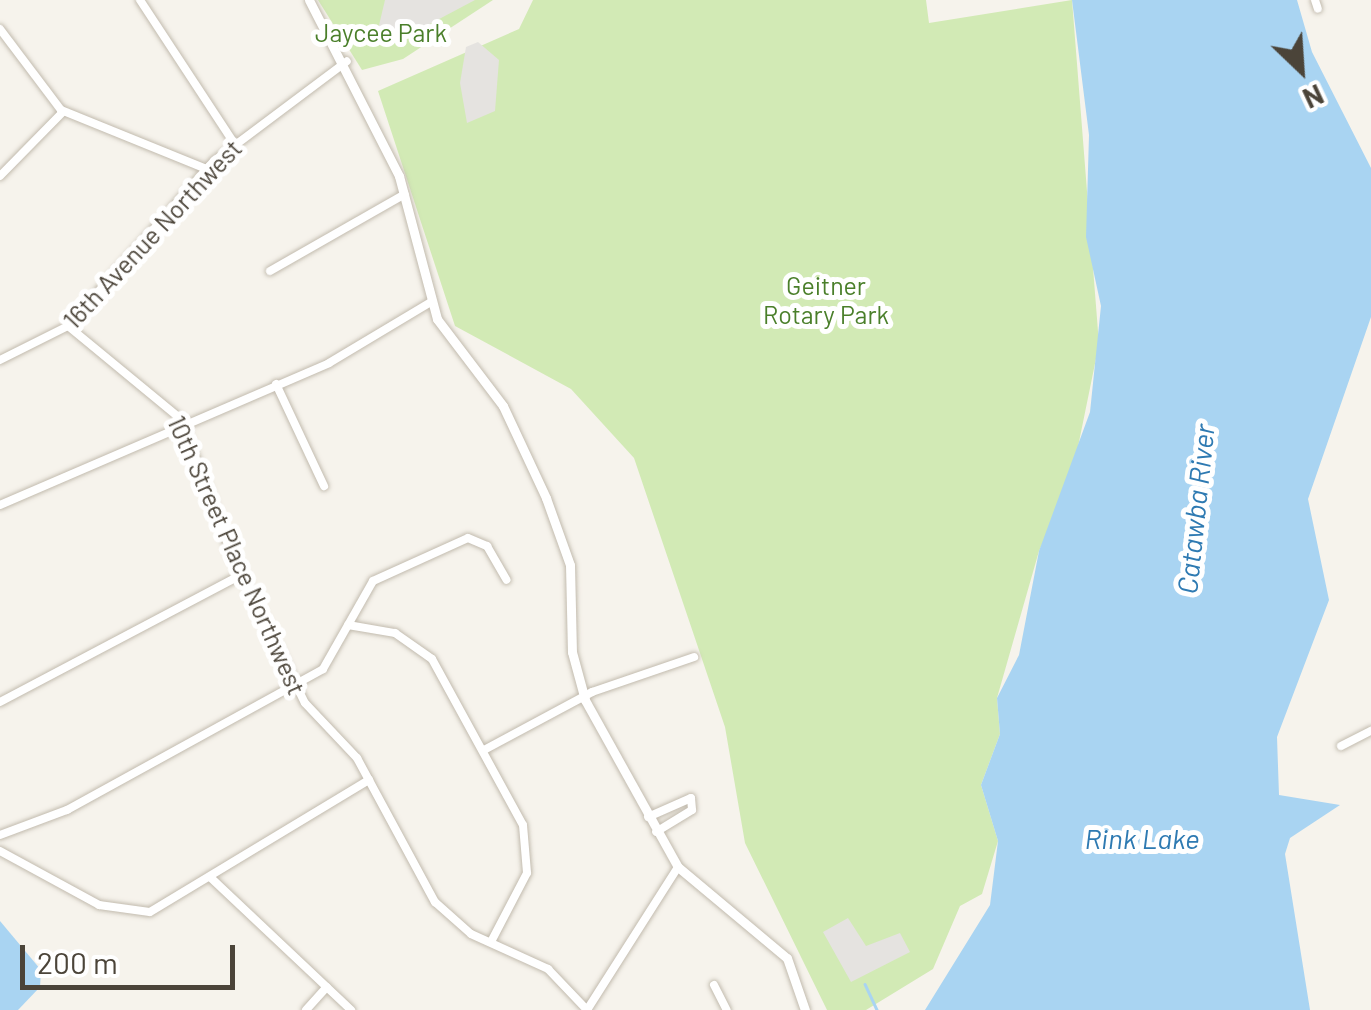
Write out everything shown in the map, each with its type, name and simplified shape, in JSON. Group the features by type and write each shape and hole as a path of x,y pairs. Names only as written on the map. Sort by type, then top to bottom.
{"street":[{"path":"140,0 234,143"},
{"path":"309,0 347,61 405,194 431,302 512,422 566,550 585,700 678,867 787,958 806,1010"},
{"path":"0,30 62,112 206,169"},
{"name":"16th Avenue Northwest","path":"0,360 68,326 206,169 234,143 347,61"},
{"path":"0,176 62,112"},
{"path":"270,271 405,194"},
{"path":"0,505 348,354 431,302"},
{"name":"10th Street Place Northwest","path":"68,326 182,425 241,575 296,685 369,780 435,902 492,942 548,969 587,1010"},
{"path":"276,384 324,486"},
{"path":"0,834 67,810 296,685 331,661 370,583 460,539 488,546 508,580"},
{"path":"0,702 241,575"},
{"path":"348,625 395,634 425,651 484,750 529,848 525,881 492,942"},
{"path":"484,750 585,700 694,657"},
{"path":"1341,746 1371,730"},
{"path":"0,850 99,904 138,913 171,906 257,840 369,780"},
{"path":"648,817 691,798 692,810 656,832"},
{"path":"587,1010 678,867"},
{"path":"210,876 351,1010"},
{"path":"714,984 727,1010"},
{"path":"306,1010 327,988"}],"green space":[{"name":"Jaycee Park","path":"318,0 493,0 403,59 362,70"},
{"name":"Geitner Rotary Park","path":"533,0 926,0 929,23 1072,0 1099,344 1071,481 1039,551 997,698 1000,734 981,785 998,841 982,894 960,906 933,969 866,1010 827,1010 745,843 725,727 634,458 571,389 455,326 378,91 519,29"}],"shaded area":[{"path":"385,0 475,0 392,44 375,42"},
{"path":"478,42 499,60 495,111 467,123 460,83 466,47"},
{"path":"848,918 866,946 900,933 910,952 851,982 823,932"}],"water":[{"name":"Rink Lake","path":"1072,0 1297,0 1312,52 1371,168 1371,317 1308,499 1329,600 1277,737 1279,795 1340,805 1290,838 1285,854 1310,1010 925,1010 990,905 998,841 981,785 1000,734 997,698 1019,655 1039,551 1090,412 1101,306 1086,237 1089,135"},
{"path":"0,921 41,970 40,987 18,1010 0,1010"}],"waterway":[{"path":"865,984 877,1010"}],"water label":[{"name":"Catawba River","path":"1195,509"}]}
